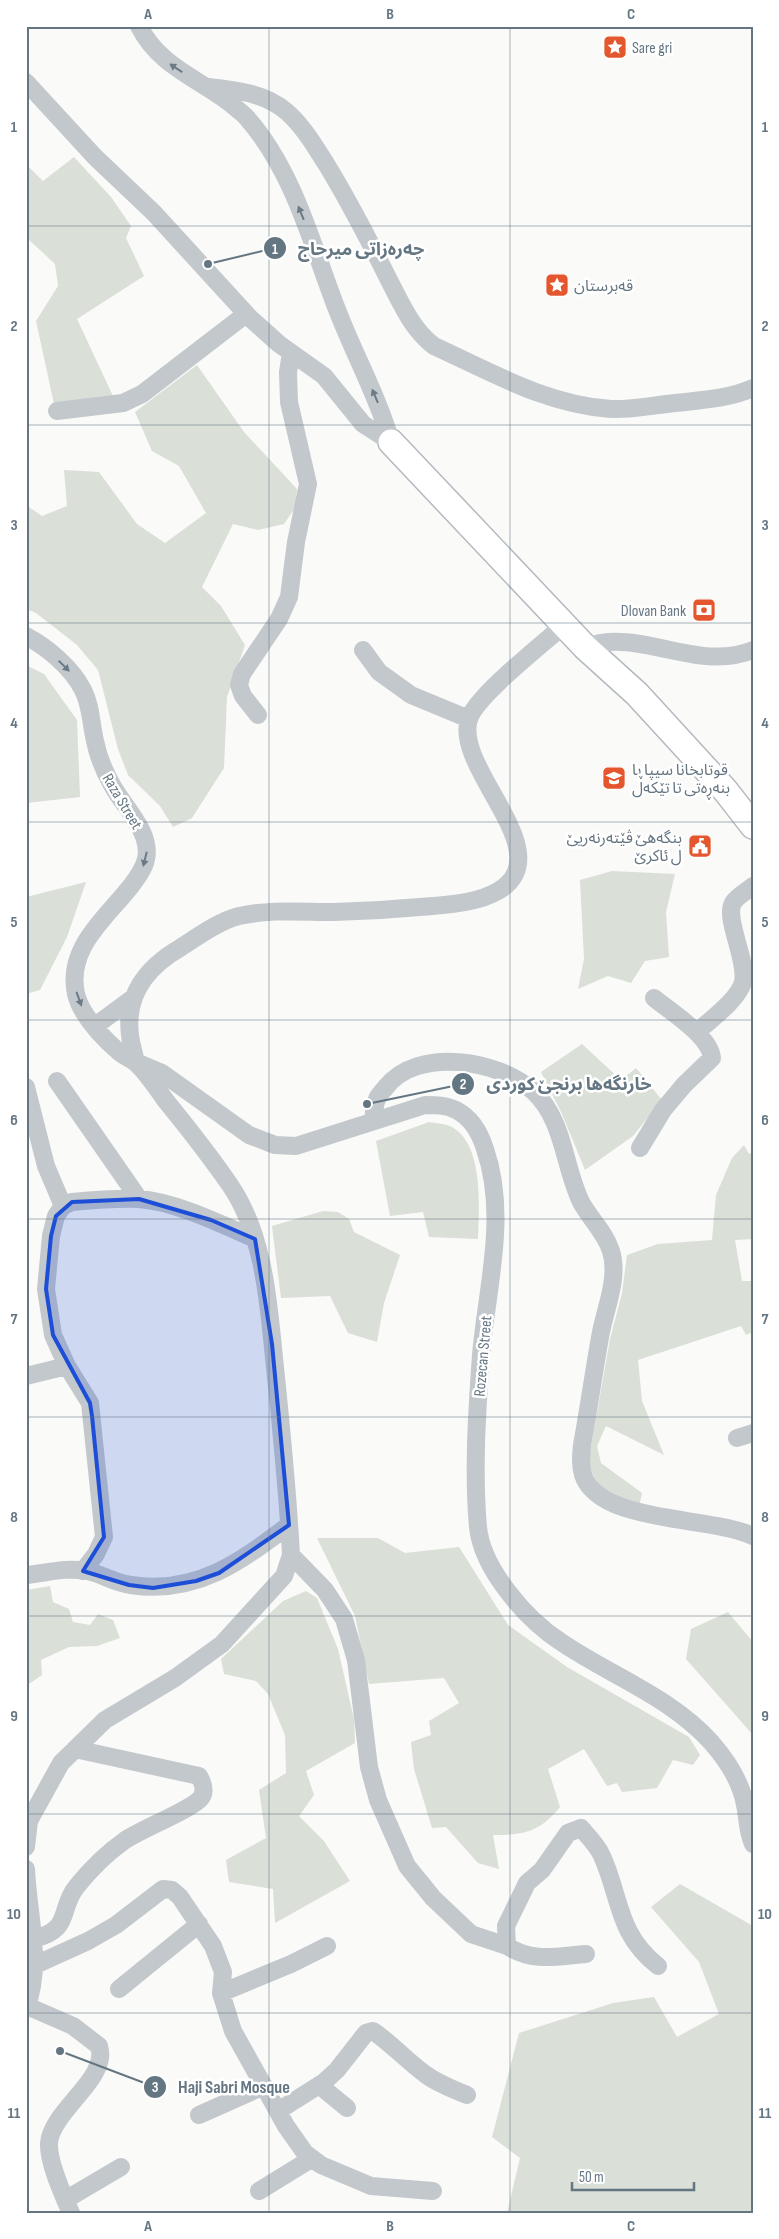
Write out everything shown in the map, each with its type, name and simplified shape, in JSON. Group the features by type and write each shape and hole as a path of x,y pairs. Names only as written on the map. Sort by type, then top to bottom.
{"street":[{"path":"139,26 147,42 171,65 209,87 246,116 268,145 286,177 320,260 338,312 383,414 391,442"},
{"path":"26,82 95,157 154,213 246,314 291,353 324,376 363,424 391,442 585,647 637,694 752,822"},
{"path":"209,87 243,90 269,101 286,112 302,128 356,212 411,321 423,338 434,346 528,391 578,405 613,409 734,397 753,388"},
{"path":"57,411 123,403 142,394 246,314"},
{"path":"258,715 244,696 239,685 242,674 279,619 289,597 296,542 308,484 289,402 288,372 291,353"},
{"path":"95,1026 133,998 154,965 206,932 236,917 262,912 336,912 448,904 484,898 500,890 513,879 519,863 515,839 471,752 468,734 469,719 486,695 564,625"},
{"name":"Raza Street","path":"26,636 51,653 71,673 82,689 89,708 95,742 102,766 147,845 146,859 138,876 99,923 79,951 75,973 76,994 84,1012 122,1055 136,1062"},
{"path":"585,647 601,641 621,640 698,657 728,657 753,650"},
{"path":"363,650 379,672 411,695 469,719"},
{"path":"697,1032 734,997 743,984 744,970 730,912 733,903 753,886"},
{"path":"27,1839 29,1822 60,1763 105,1720 175,1678 222,1644 284,1576 290,1555 289,1525 272,1344 265,1286 255,1239 231,1187 136,1062 130,1035 130,1016 133,998"},
{"path":"640,1148 663,1110 684,1085 712,1058 712,1052 697,1032 654,998"},
{"path":"373,1122 377,1098 390,1081 403,1072 424,1064 452,1061 474,1064 497,1070 518,1080 534,1092 554,1121 574,1184 582,1203 611,1250 613,1263 611,1291 582,1444 580,1462 584,1477 591,1488 607,1500 628,1510 723,1527 753,1536"},
{"name":"Rozecan Street","path":"136,1062 162,1073 249,1135 275,1145 296,1146 425,1106 442,1106 457,1110 470,1121 480,1134 494,1177 496,1234 481,1355 477,1470 478,1529 490,1568 516,1600 559,1641 676,1710 695,1726 712,1744 739,1782 746,1806 746,1822 753,1844"},
{"path":"56,1081 139,1199"},
{"path":"26,1087 46,1166 63,1206"},
{"path":"83,1571 96,1554 104,1536 90,1403 67,1366 53,1335 46,1289 51,1236 56,1216 63,1206 72,1202 101,1199 139,1199 159,1203 211,1220 255,1239"},
{"path":"26,1376 67,1366"},
{"path":"26,1575 57,1570 83,1571 128,1585 153,1588 196,1581 219,1573 289,1525"},
{"path":"290,1555 326,1590 344,1619 356,1660 369,1767 378,1800 407,1866 433,1898 471,1934 507,1946 521,1955 539,1958 586,1954"},
{"path":"33,1939 46,1936 59,1927 75,1887 103,1859 140,1831 201,1798 204,1790 199,1776 75,1749"},
{"path":"507,1946 506,1926 528,1883 542,1870 568,1833 581,1828 602,1855 620,1914 634,1942 646,1957 658,1966"},
{"path":"26,1869 35,1965 27,2008 73,2026 99,2046 100,2058 94,2073 55,2126 49,2140 49,2150 68,2206 121,2167"},
{"path":"35,1965 88,1941 116,1925 163,1889 172,1890 180,1897 199,1924 220,1961 223,1972 222,1993 233,2030 286,2126 311,2159 339,2174 370,2186 433,2191"},
{"path":"119,1989 199,1924"},
{"path":"222,1993 291,1964 327,1946"},
{"path":"278,2111 319,2085 337,2070 366,2033 373,2032 385,2039 425,2074 439,2083 467,2095"},
{"path":"319,2085 347,2108"},
{"path":"199,2115 264,2086"},
{"path":"259,2191 311,2159"}],"highlighted area":[{"path":"139,1199 211,1220 255,1239 272,1344 289,1525 219,1573 196,1581 153,1588 129,1585 83,1571 104,1537 90,1403 53,1335 46,1289 51,1236 56,1216 72,1202"}],"shaded area":[{"path":"74,157 111,197 131,226 126,238 144,276 77,319 113,396 54,404 36,321 58,286 55,264 26,237 26,164 43,181"},
{"path":"197,365 244,432 297,489 295,508 284,524 258,530 233,524 202,587 221,606 245,645 227,697 224,768 192,818 173,827 160,806 128,775 118,749 98,670 77,645 36,613 26,609 26,505 42,516 67,506 64,470 99,472 137,524 165,543 206,513 179,466 152,451 135,412"},
{"path":"26,665 44,674 77,720 80,797 26,803"},
{"path":"612,871 675,874 666,912 669,957 645,961 631,983 608,976 578,989 584,959 580,880"},
{"path":"86,882 67,937 40,990 26,994 26,897"},
{"path":"582,1044 621,1080 636,1068 662,1100 633,1136 585,1170 562,1114 541,1072"},
{"path":"429,1122 452,1127 462,1136 470,1148 475,1162 479,1194 478,1239 429,1237 423,1212 390,1216 376,1141"},
{"path":"744,1145 749,1154 753,1152 753,1239 735,1240 742,1281 753,1281 753,1332 746,1335 741,1326 638,1360 642,1401 664,1455 606,1426 597,1446 601,1463 642,1493 639,1507 607,1492 597,1481 588,1463 610,1339 622,1293 627,1255 658,1244 712,1240 716,1195 732,1158"},
{"path":"323,1211 338,1212 349,1219 354,1232 400,1255 384,1303 377,1342 348,1333 330,1296 281,1298 272,1226"},
{"path":"317,1538 378,1538 405,1553 459,1547 508,1625 567,1667 689,1737 700,1755 693,1765 673,1760 657,1788 622,1792 617,1783 607,1786 584,1749 548,1769 560,1807 553,1815 538,1827 523,1833 493,1835 499,1869 478,1863 446,1827 432,1828 414,1769 411,1742 431,1735 429,1721 459,1703 444,1678 369,1684 355,1616"},
{"path":"50,1586 53,1602 69,1609 73,1622 90,1625 98,1614 113,1620 120,1638 97,1646 69,1647 41,1660 42,1675 26,1686 26,1590"},
{"path":"306,1591 317,1598 338,1649 354,1719 355,1743 306,1771 314,1795 299,1816 324,1841 350,1881 275,1923 273,1889 229,1882 226,1860 266,1838 259,1790 286,1773 285,1735 268,1694 256,1681 224,1674 221,1659 283,1601"},
{"path":"728,1612 753,1642 753,1735 686,1659 691,1629"},
{"path":"680,1884 753,1926 753,2213 507,2213 520,2158 492,2137 519,2033 613,2003 654,1997 677,2037 719,2014 699,1962 651,1907"}],"place":[{"name":"Sare gri","path":"615,47"},
{"name":"چەرەزاتی میرحاج","path":"208,264"},
{"name":"قەبرستان","path":"557,285"},
{"name":"Dlovan Bank","path":"704,610"},
{"name":"قوتابخانا سیپا یا بنەڕەتی تا تێکەڵ","path":"614,778"},
{"name":"بنگەهێ ڤێتەرنەریێ ل ئاکرێ","path":"700,846"},
{"name":"خارنگەها برنجێ کوردی","path":"367,1104"},
{"name":"Haji Sabri Mosque","path":"60,2051"}]}
